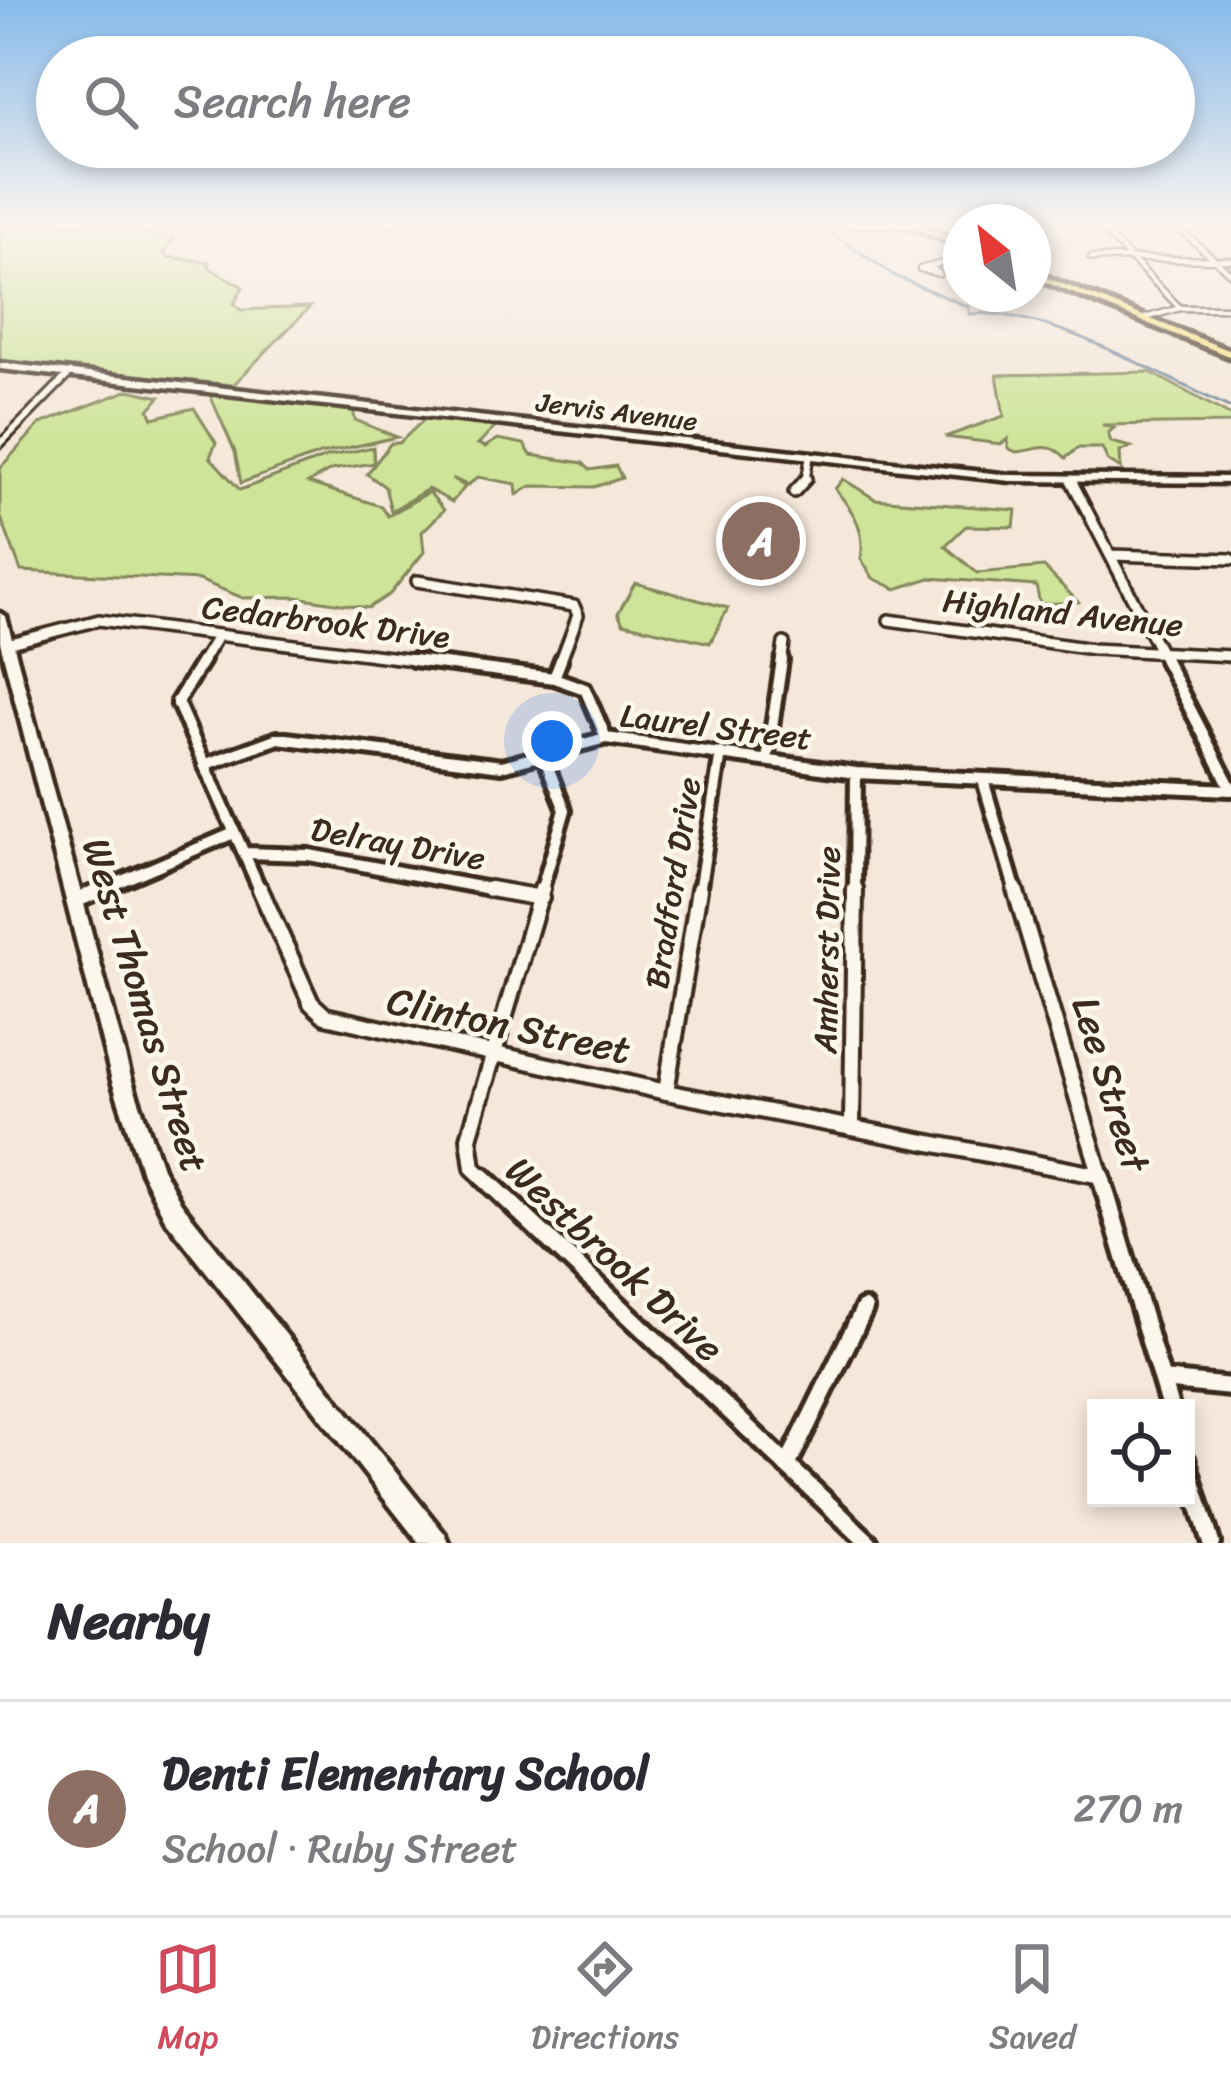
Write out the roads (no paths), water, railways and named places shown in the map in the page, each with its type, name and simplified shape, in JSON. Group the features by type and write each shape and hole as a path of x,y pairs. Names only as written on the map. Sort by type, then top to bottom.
{"main road":[{"path":"1088,296 1231,354"}],"street":[{"path":"1168,296 1180,308"},
{"path":"1145,319 1180,308 1231,308"},
{"name":"Jervis Avenue","path":"0,365 1071,480 1231,480"},
{"path":"0,444 70,373"},
{"path":"794,492 805,484 810,455"},
{"path":"1071,480 1231,789"},
{"path":"1112,555 1231,559"},
{"path":"417,581 574,606 578,615 554,678"},
{"name":"West Thomas Street","path":"0,617 122,1081 153,1173 172,1211 436,1543"},
{"name":"Cedarbrook Drive","path":"7,644 86,620 554,678 585,689 597,706 607,738"},
{"name":"Highland Avenue","path":"889,620 1093,649 1231,656"},
{"name":"Clinton Street","path":"218,635 176,701 311,1003 325,1016 666,1092 1100,1176"},
{"path":"767,760 784,643"},
{"name":"Laurel Street","path":"205,765 264,741 293,737 489,765 544,758 607,738 856,773 1231,789"},
{"name":"Bradford Drive","path":"666,1092 721,753"},
{"name":"Westbrook Drive","path":"544,758 565,810 468,1154 482,1181 869,1543"},
{"name":"Amherst Drive","path":"852,1128 856,773"},
{"name":"Lee Street","path":"983,780 1167,1399"},
{"path":"74,901 234,833"},
{"name":"Delray Drive","path":"244,853 273,850 541,898"},
{"path":"787,1466 864,1310"},
{"path":"1162,1380 1231,1387"},
{"path":"1195,1491 1211,1543"}],"waterway":[{"path":"943,296 969,307 969,314 999,314 1067,332 1231,408"}],"place":[{"name":"Denti Elementary School","path":"761,541"}]}
